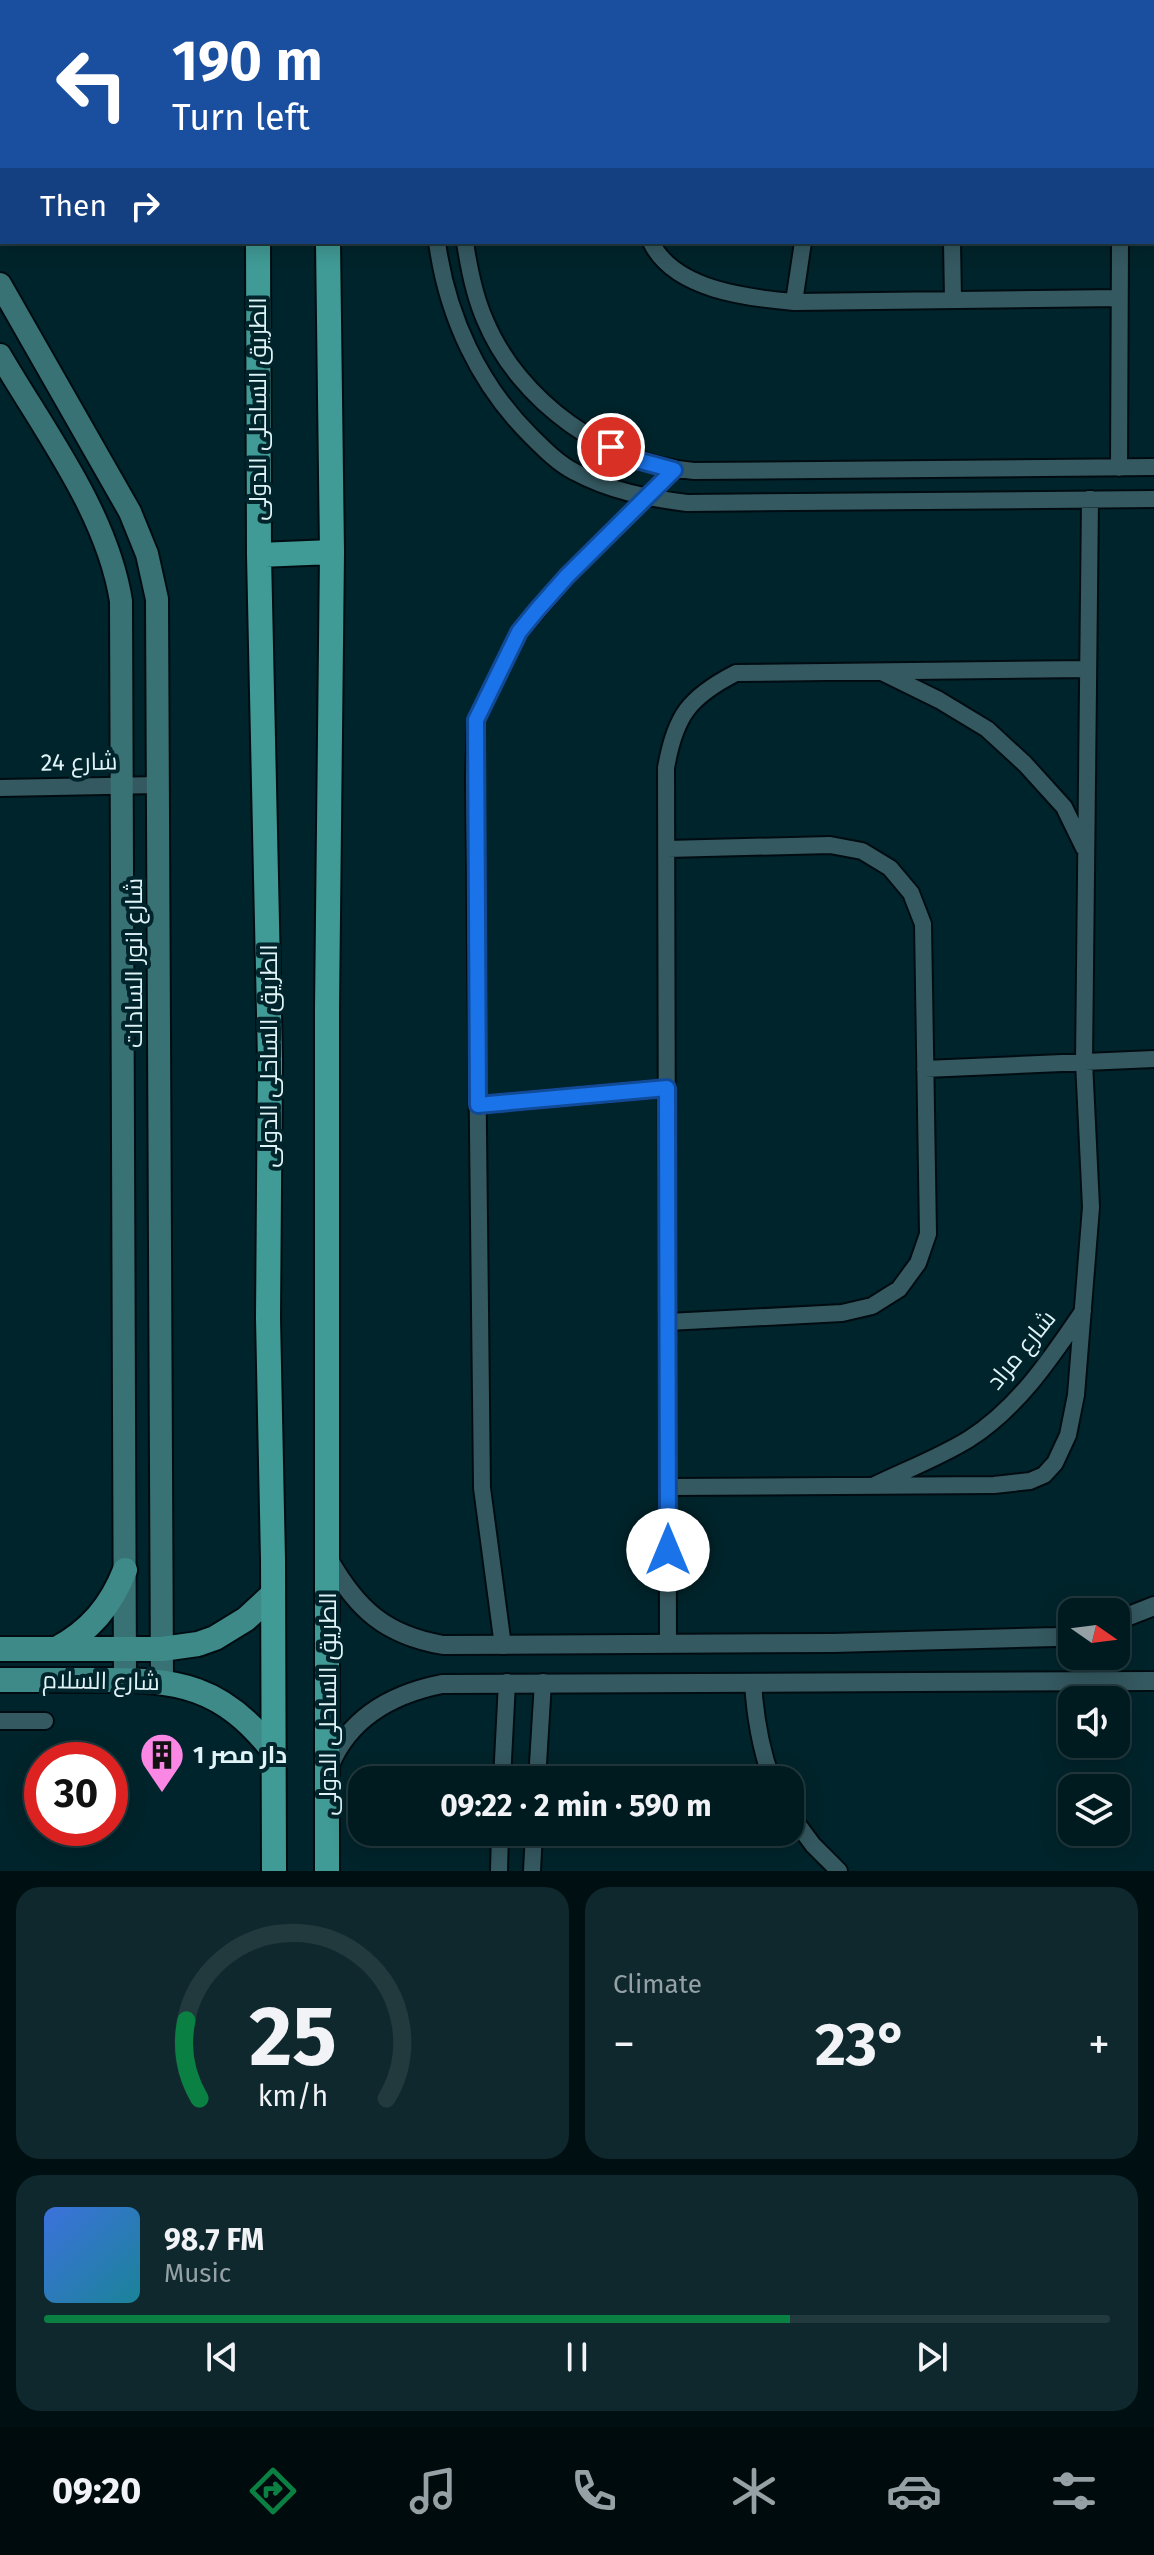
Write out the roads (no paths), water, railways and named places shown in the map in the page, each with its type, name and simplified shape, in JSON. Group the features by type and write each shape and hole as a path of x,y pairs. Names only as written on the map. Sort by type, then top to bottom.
{"highway":[{"name":"الطريق الساحلى الدولى","path":"258,244 259,555 270,1018 268,1318 274,1871"},
{"name":"الطريق الساحلى الدولى","path":"327,1871 329,1560 326,1288 332,552 328,244"},
{"path":"259,555 332,552"}],"main road":[{"name":"شارع انور السادات","path":"0,284 130,512 147,554 158,622 162,1681"},
{"name":"شارع انور السادات","path":"0,355 89,507 113,562 122,621 125,1680"},
{"path":"124,1226 161,1223"},
{"path":"56,1649 79,1635 99,1617 125,1570"},
{"name":"شارع السلام","path":"0,1649 162,1649 198,1644 215,1638 246,1619 273,1594"},
{"name":"شارع السلام","path":"0,1680 162,1681 195,1689 225,1704 252,1725 274,1752"}],"street":[{"path":"438,244 462,334 483,378 512,417 547,451 573,472 609,487 644,497 687,503 1154,499"},
{"path":"465,244 472,283 485,321 504,356 528,387 557,414 633,459 674,470 1154,467"},
{"path":"652,244 677,272 712,288 750,298 794,302 1119,298"},
{"path":"794,302 803,244"},
{"path":"952,244 953,300"},
{"path":"1119,468 1120,244"},
{"path":"503,1646 482,1488 476,720 519,632 567,576 674,470"},
{"path":"668,1487 994,1485 1030,1481 1044,1475 1055,1463 1068,1435 1076,1395 1091,1207 1084,1062 1090,499"},
{"path":"668,1644 666,768 671,737 686,709 708,687 736,673 1088,669"},
{"path":"879,671 939,700 987,729 1025,764 1064,807 1086,852"},
{"name":"شارع 24","path":"0,788 159,785"},
{"path":"667,849 830,845 862,851 890,868 911,893 923,924 928,1234 918,1263 899,1289 872,1306 842,1313 668,1322"},
{"path":"925,1069 1154,1059"},
{"path":"478,1105 667,1088"},
{"name":"شارع مراد","path":"870,1487 970,1438 981,1429 1015,1400 1051,1358 1083,1311"},
{"path":"329,1560 359,1604 384,1624 406,1636 443,1645 833,1643 1058,1637"},
{"path":"1130,1615 1154,1606"},
{"path":"328,1771 338,1746 363,1718 394,1697 442,1684 1154,1681"},
{"path":"503,1766 507,1682"},
{"path":"538,1766 543,1682"},
{"path":"753,1682 755,1717 767,1766"},
{"path":"0,1721 45,1721"},
{"path":"804,1833 839,1871"},
{"path":"499,1871 500,1846"},
{"path":"532,1871 533,1846"}],"place":[{"name":"دار مصر 1","path":"162,1794"}]}
